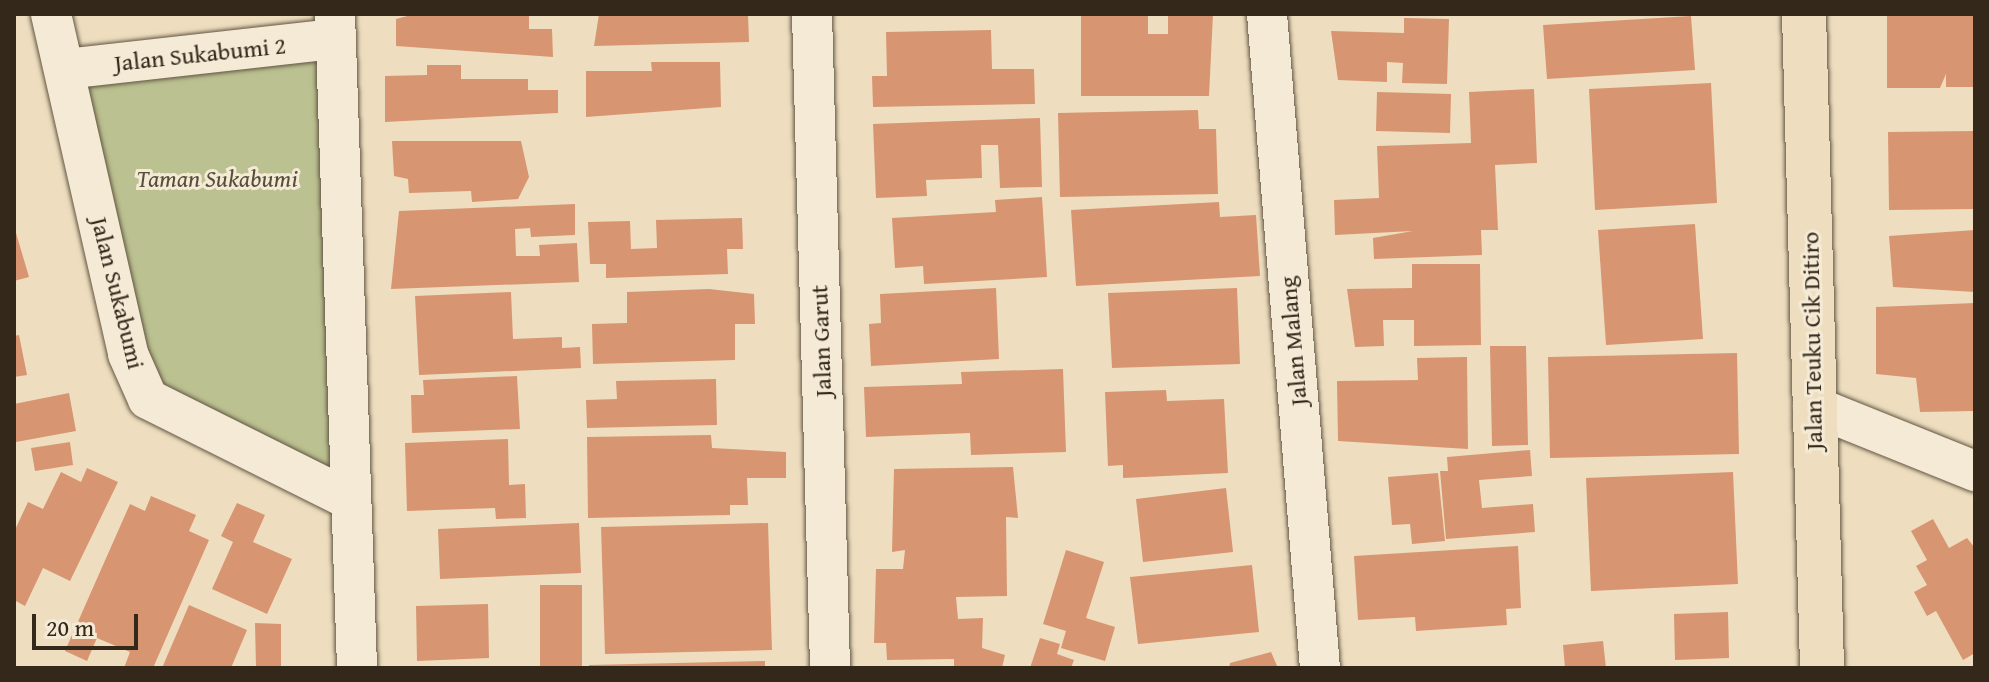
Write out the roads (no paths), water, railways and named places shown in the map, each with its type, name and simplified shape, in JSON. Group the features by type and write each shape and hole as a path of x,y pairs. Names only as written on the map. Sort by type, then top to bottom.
{"main road":[{"name":"Jalan Teuku Cik Ditiro","path":"1804,14 1822,668"}],"street":[{"name":"Jalan Sukabumi","path":"51,14 66,69 128,354 148,399 349,499"},
{"name":"Jalan Garut","path":"812,14 830,668"},
{"name":"Jalan Malang","path":"1267,14 1320,668"},
{"name":"Jalan Sukabumi 2","path":"66,69 335,27"},
{"path":"335,27 357,668"},
{"path":"1813,406 1975,471"}],"park label":[{"name":"Taman Sukabumi","path":"217,179"}]}
